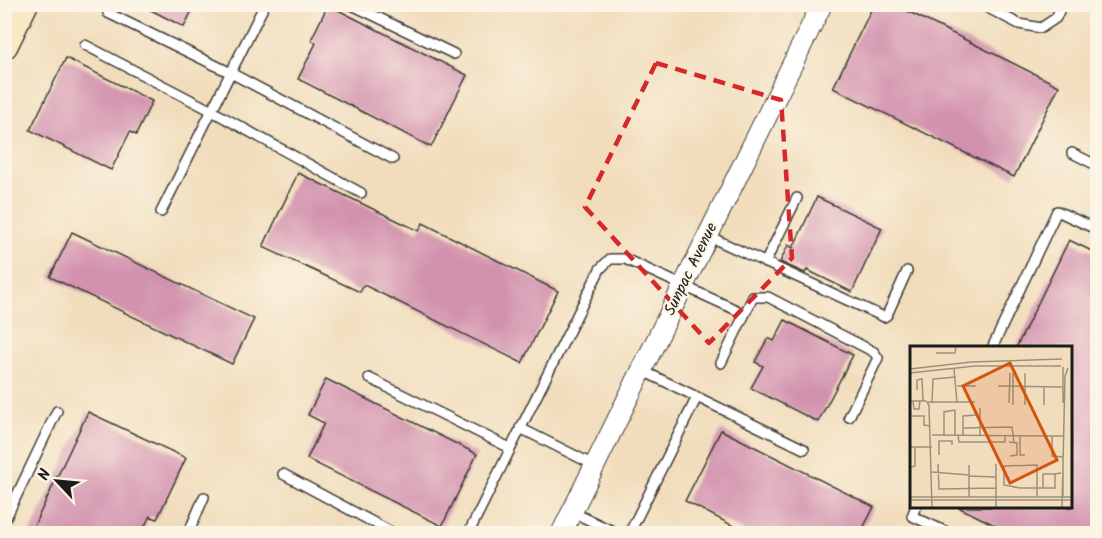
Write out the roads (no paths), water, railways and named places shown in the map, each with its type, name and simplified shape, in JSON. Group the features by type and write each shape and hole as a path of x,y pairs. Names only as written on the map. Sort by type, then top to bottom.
{"main road":[{"path":"4,45 24,4"}],"street":[{"name":"Sunpac Avenue","path":"561,534 822,4"}],"lane":[{"path":"161,212 265,4"},
{"path":"350,4 454,54"},
{"path":"980,4 1019,24 1041,28 1056,18 1062,4"},
{"path":"108,13 231,73 393,159"},
{"path":"85,45 212,111 361,193"},
{"path":"1072,153 1098,166"},
{"path":"765,263 797,198"},
{"path":"993,346 1057,211 1098,230"},
{"path":"708,236 884,317 907,271"},
{"path":"468,534 600,268 610,260 624,260 745,314"},
{"path":"721,363 753,297 768,297 874,352 878,358 849,417"},
{"path":"641,370 804,449"},
{"path":"369,378 510,448"},
{"path":"629,534 698,397"},
{"path":"4,522 57,411"},
{"path":"520,428 594,465"},
{"path":"283,474 396,534"},
{"path":"188,534 204,498"},
{"path":"916,508 912,516 951,534"},
{"path":"571,512 618,534"}]}
